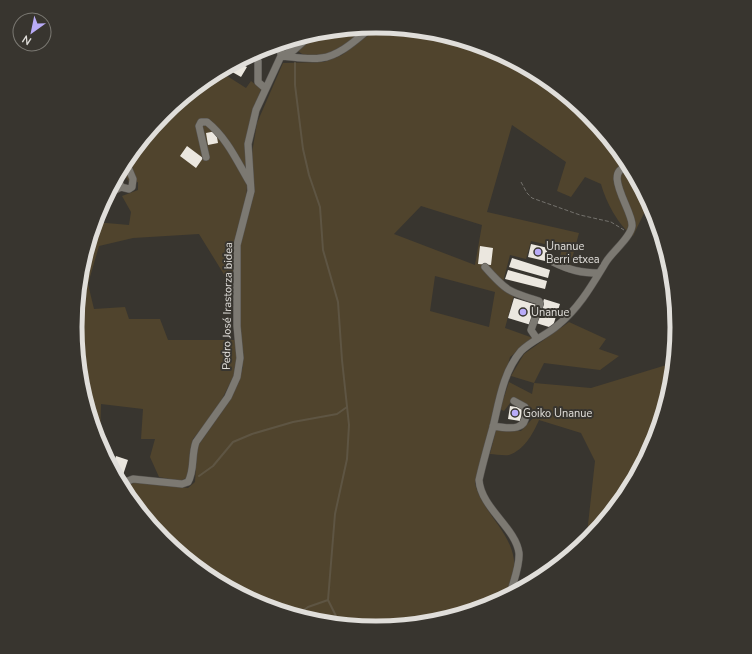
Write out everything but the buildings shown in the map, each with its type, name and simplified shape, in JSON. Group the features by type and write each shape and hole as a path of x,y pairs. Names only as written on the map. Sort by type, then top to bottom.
{"street":[{"path":"281,56 322,58 333,55 348,46 363,34"},
{"path":"281,56 293,50 302,43"},
{"path":"280,49 281,56"},
{"name":"Pedro José Irastorza bidea","path":"126,482 133,479 182,484 188,482 192,475 193,450 196,442 228,397 237,377 240,358 237,326 237,245 249,204 251,185 248,144 256,110 281,56"},
{"path":"257,58 258,61 258,82 265,88"},
{"path":"206,157 199,126 201,122 207,122 215,128 232,150 251,185"},
{"path":"116,190 122,187 129,189 132,187 133,179 129,169"},
{"path":"512,588 518,559 517,546 486,500 480,487 482,466 510,367 522,351 567,317 583,298 611,253 628,235 632,226 631,220 618,188 617,176 620,171 624,169"},
{"path":"120,182 122,187"},
{"path":"553,262 570,270 585,273 599,273"},
{"path":"485,266 506,289 539,301 540,304 531,330 537,339"},
{"path":"493,426 514,428 524,422 526,412 525,406 514,401"}],"path":[{"path":"521,182 527,193 532,198 580,215 611,222 622,228 628,235"}],"shaded area":[{"path":"371,33 376,33 433,39 452,43 489,55 523,72 555,94 584,119 609,148 631,180 646,209 633,236 622,226 613,213 601,184 585,177 571,197 557,191 566,162 512,125 487,212 579,233 569,270 558,267 562,248 531,241 526,259 510,255 503,282 515,291 505,328 533,338 510,357 475,483 483,503 507,539 514,560 513,574 509,589 489,599 452,611 395,620 357,620 300,611 263,599 229,582 182,548 155,521 128,484 146,482 188,488 195,482 197,447 229,402 239,382 243,366 239,325 241,242 252,202 254,183 252,153 257,123 283,63 324,62 342,55","holes":["421,206 482,225 475,265 394,234","435,276 495,292 489,327 430,311"]},
{"path":"358,34 344,45 315,57 306,56 298,51 308,41"},
{"path":"225,75 246,88 251,81 261,89 251,117 246,201 236,233 233,289 199,234 133,238 99,246 88,284 94,309 125,307 129,319 160,319 168,340 236,340 237,364 234,375 217,409 193,439 190,450 189,473 186,478 180,481 159,477 150,457 155,439 141,439 143,409 101,404 100,429 88,384 82,327 88,270 92,251 101,223 129,225 131,212 122,196 138,190 138,182 130,184 125,175 143,148 168,119 197,94"},
{"path":"569,322 606,339 599,349 619,356 600,370 544,363 534,383 511,376 524,354"},
{"path":"667,365 660,403 648,440 640,457 631,474 609,506 587,531 595,461 581,433 539,420 531,436 524,445 514,453 509,455 490,454 496,430 521,431 534,417 524,403 514,398 504,411 500,409 509,382 532,394 534,383 591,388"}],"waterway":[{"path":"295,63 295,85 303,149 309,175 320,207 323,250 338,302 349,425 347,459 335,514 328,600 337,618"},
{"path":"199,476 213,466 233,442 252,434 293,422 337,414 347,407"},
{"path":"302,611 308,607 328,600"}],"place":[{"name":"Unanue Berri etxea","path":"538,252"},
{"name":"Unanue","path":"523,312"},
{"name":"Goiko Unanue","path":"515,413"}]}
